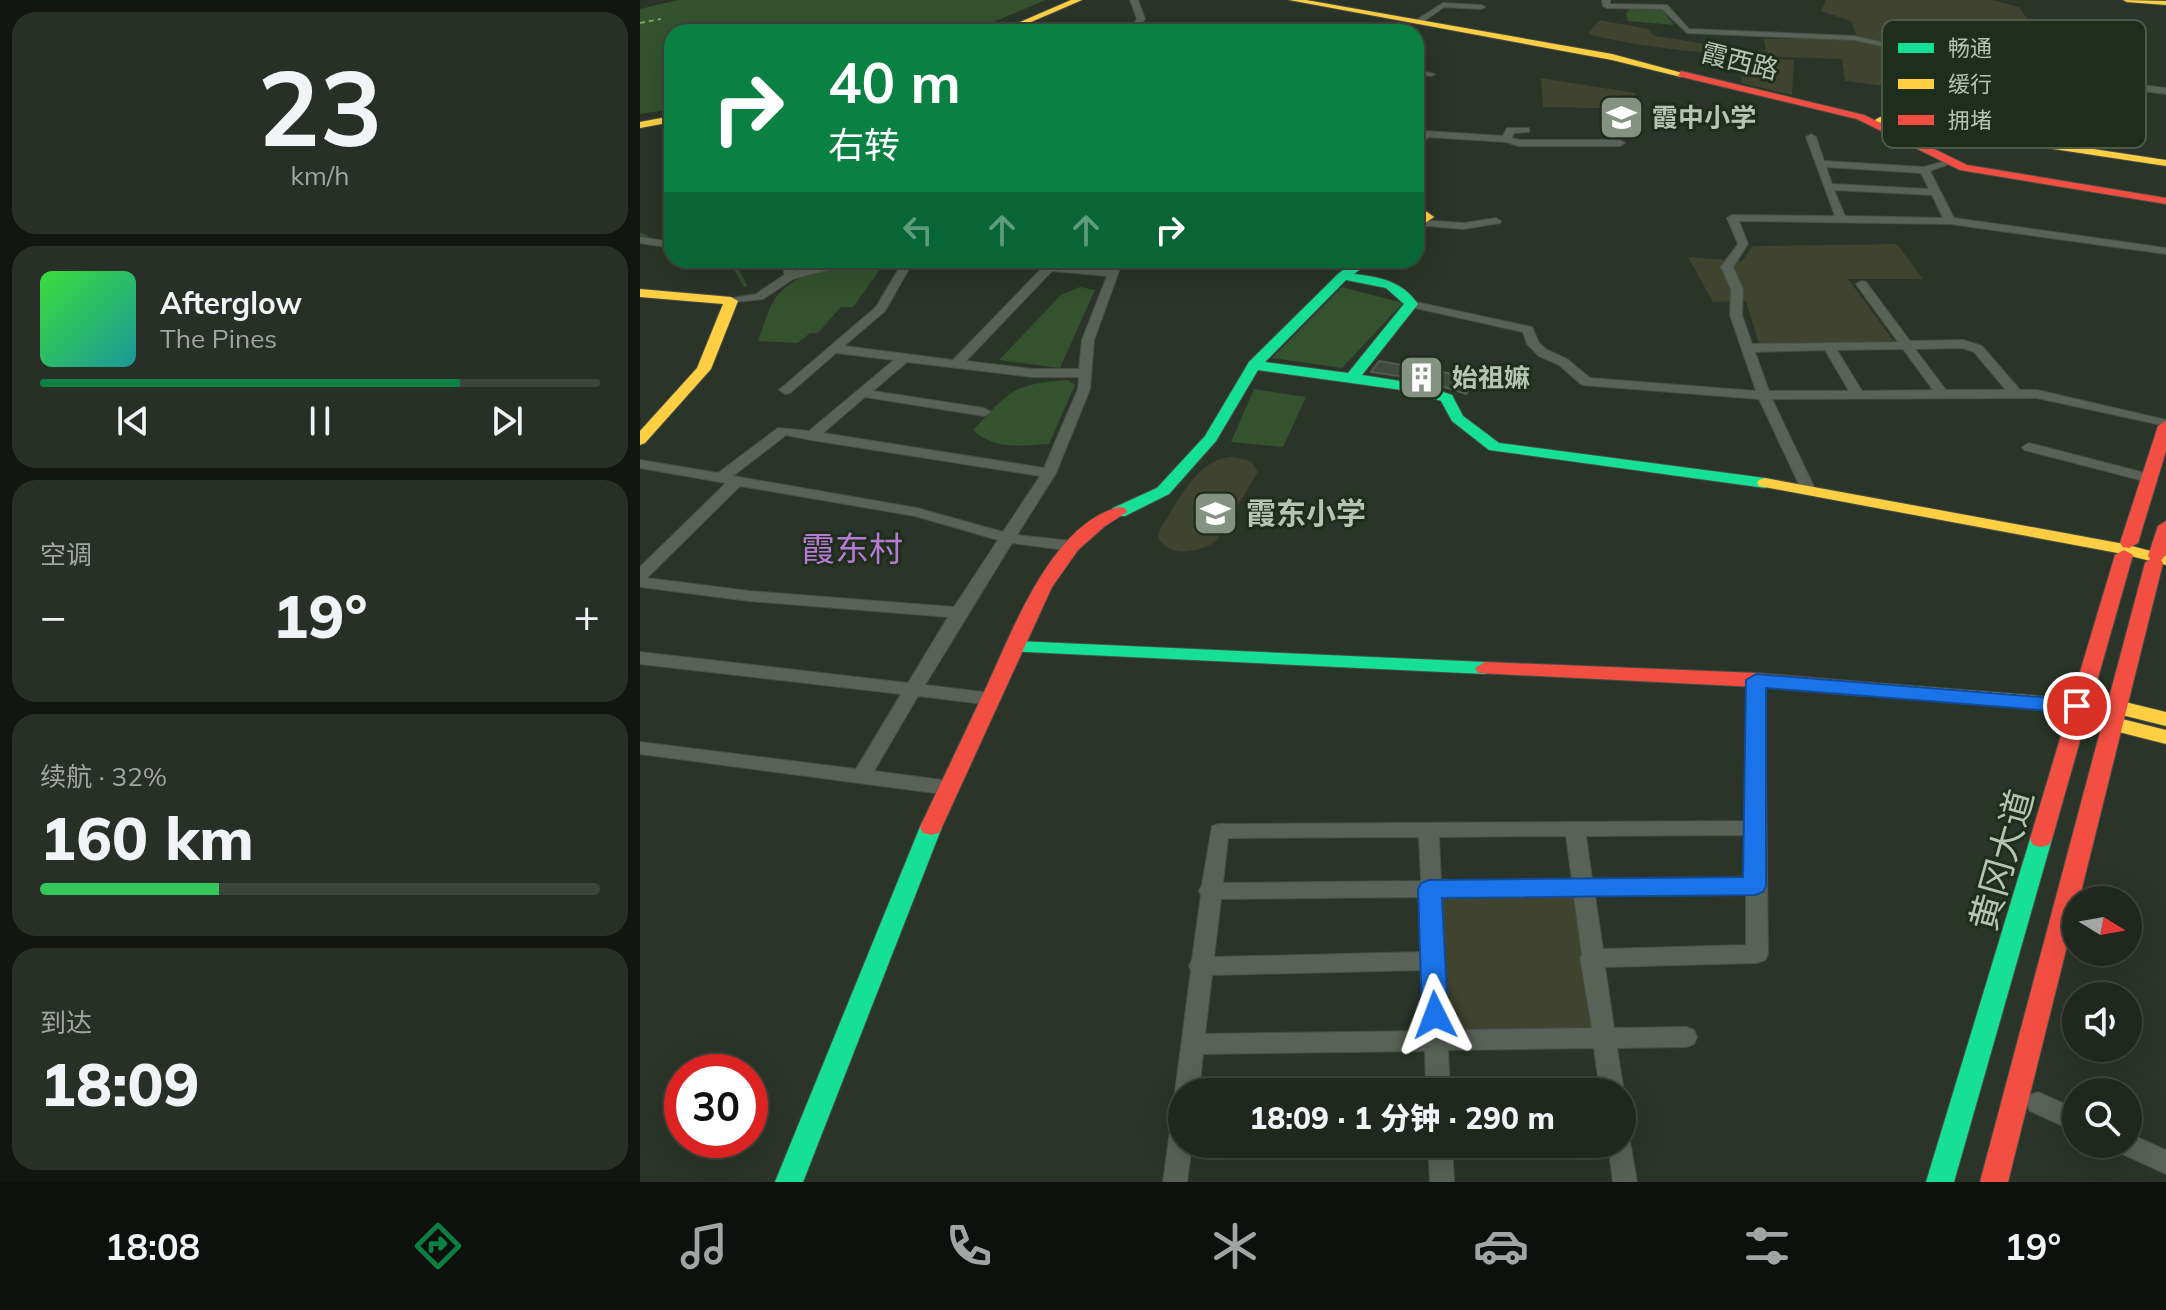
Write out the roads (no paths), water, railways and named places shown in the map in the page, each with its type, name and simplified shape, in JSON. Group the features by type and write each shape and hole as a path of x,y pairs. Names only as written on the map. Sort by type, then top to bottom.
{"street":[{"path":"1020,24 1078,0"},
{"path":"1134,0 1141,19 1137,24"},
{"name":"霞西路","path":"1293,0 1397,24"},
{"path":"1606,0 1607,6 1664,7 1687,31 1854,38 1882,44"},
{"path":"2127,0 2166,3"},
{"path":"1414,24 1443,5 1481,7"},
{"name":"霞西路","path":"1424,29 1612,57 1860,117 1882,129"},
{"path":"1424,73 1431,74"},
{"path":"2146,88 2166,91"},
{"path":"1860,117 1882,120"},
{"path":"640,125 664,120"},
{"path":"1507,139 1510,130 1526,130"},
{"path":"1811,137 1842,219"},
{"path":"1424,138 1507,139 1519,143 1620,143"},
{"name":"霞西路","path":"1919,148 1964,168 2166,201"},
{"path":"2066,148 2166,163"},
{"path":"1819,164 1925,170 1946,162"},
{"path":"1925,170 1950,221"},
{"path":"1828,187 1935,192"},
{"path":"1809,491 1764,395 1736,315 1737,289 1727,267 1743,244 1732,218 1950,221 2166,251"},
{"path":"1424,219 1464,226 1496,221"},
{"path":"654,242 664,235"},
{"path":"640,240 664,244"},
{"path":"789,276 790,268"},
{"path":"640,293 731,301 759,297 789,276 825,268"},
{"path":"785,390 881,309 904,268"},
{"path":"957,363 1048,268"},
{"path":"862,775 959,613 1049,473 1084,389 1088,340 1116,268"},
{"path":"797,1182 789,1182 917,857 1043,586 1072,546 1099,522 1163,491 1211,438 1254,365 1354,268"},
{"path":"1343,276 1398,288 1409,297 1411,304"},
{"path":"1862,284 1942,394"},
{"path":"640,440 704,369 731,301"},
{"path":"1352,378 1411,304"},
{"path":"1411,304 1528,330 1533,344 1543,353 1563,362 1587,382 1764,395 2037,394 2164,425"},
{"path":"1747,348 1963,344 1978,349 2015,393"},
{"path":"1829,347 1858,395"},
{"path":"835,349 1032,373 1085,373"},
{"path":"811,436 903,359"},
{"path":"1254,365 1419,388 1447,398 1457,418 1494,447 1719,475 2125,549 2159,560"},
{"path":"862,393 984,412"},
{"name":"黄冈大道","path":"1940,1182 2164,425"},
{"path":"720,479 783,431 1049,473"},
{"path":"2029,447 2144,477"},
{"path":"640,464 917,512 1007,538 1072,546"},
{"path":"640,579 736,482"},
{"path":"1994,1182 2166,526"},
{"path":"640,579 749,596 959,613"},
{"path":"1015,647 1756,680 2077,706"},
{"path":"640,658 992,699"},
{"path":"1591,958 1757,954 1756,680"},
{"path":"2166,719 2124,718 2166,737"},
{"path":"640,748 950,788"},
{"path":"1189,1078 1209,891 1219,831 1756,828"},
{"path":"1575,829 1610,1078"},
{"path":"1429,830 1437,1078"},
{"path":"1209,891 1755,886"},
{"path":"1200,966 1433,961"},
{"path":"1194,1044 1686,1037"},
{"path":"2038,1103 2062,1114"},
{"path":"2142,1151 2166,1162"},
{"path":"1175,1182 1178,1158"},
{"path":"1441,1158 1442,1182"},
{"path":"1622,1158 1625,1182"}],"waterway":[{"path":"640,235 646,237"},
{"path":"735,268 745,285"}],"place":[{"name":"霞中小学","path":"1621,117"},
{"name":"始祖嫲","path":"1421,377"},
{"name":"霞东小学","path":"1215,513"}],"district":[{"name":"霞东村","path":"852,548"}]}
